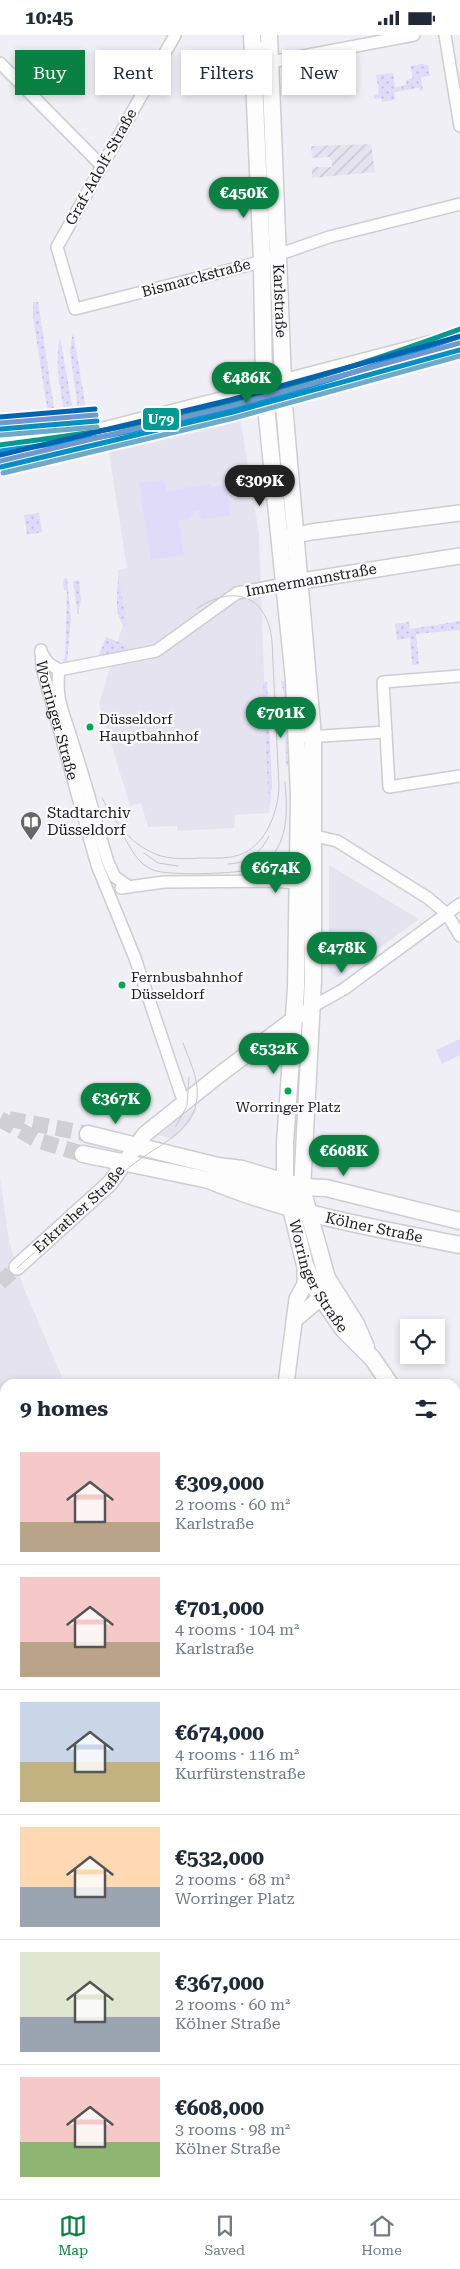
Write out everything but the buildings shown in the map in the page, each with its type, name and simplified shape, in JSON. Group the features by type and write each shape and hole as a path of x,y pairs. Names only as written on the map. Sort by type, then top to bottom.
{"main road":[{"name":"Karlstraße","path":"269,35 270,50"},
{"name":"Karlstraße","path":"252,38 270,259 301,581 313,737 315,908 312,1007"},
{"name":"Karlstraße","path":"270,95 270,259 264,387 278,540 294,672 298,796 294,1017"},
{"path":"264,387 283,382"},
{"path":"291,1186 312,1007"},
{"path":"291,1186 285,1139 294,1017"},
{"path":"88,1134 218,1166 242,1169 291,1186"},
{"path":"83,1154 209,1180 234,1181 268,1189 291,1186"},
{"path":"209,1180 242,1194 290,1208"},
{"name":"Worringer Straße","path":"291,1186 290,1208 306,1265 320,1297 343,1329 372,1358"},
{"name":"Worringer Straße","path":"291,1186 308,1214 327,1278 356,1324 372,1358 387,1379"},
{"name":"Kölner Straße","path":"291,1186 326,1189 460,1221"},
{"name":"Kölner Straße","path":"290,1208 308,1214 460,1245"}],"street":[{"name":"Graf-Adolf-Straße","path":"75,309 57,247 175,35"},
{"path":"272,62 414,35"},
{"path":"445,35 460,126"},
{"path":"252,38 261,50"},
{"path":"0,63 101,165"},
{"name":"Bismarckstraße","path":"75,309 270,259 329,237 460,204"},
{"path":"283,382 460,336"},
{"path":"95,430 264,387"},
{"path":"278,540 296,535 460,513"},
{"name":"Immermannstraße","path":"60,670 156,651 237,593 460,555"},
{"name":"Worringer Straße","path":"128,886 115,877 110,870 74,744 60,708 58,684 60,670 48,663 41,650 42,669 97,865 135,958 184,1103"},
{"path":"460,676 383,682 389,787 460,776"},
{"path":"297,738 386,732"},
{"name":"Karlstraße","path":"298,796 308,828 315,836"},
{"path":"315,836 337,841 428,898 446,914 460,936"},
{"path":"108,891 128,886 164,882 302,883 305,885 306,896 315,908"},
{"path":"312,1007 344,989 460,904"},
{"name":"Erkrather Straße","path":"17,1267 110,1183 145,1134 294,1017 312,1007"},
{"path":"287,1379 297,1299 305,1284 306,1265"},
{"path":"294,1321 320,1297 325,1290 327,1278"}],"shaded area":[{"path":"428,65 430,76 421,77 423,91 420,91 419,88 394,92 395,100 382,102 381,98 374,99 374,95 379,94 376,75 393,73 395,87 406,85 406,80 413,78 410,66"},
{"path":"371,144 375,172 312,178 312,167 332,167 332,161 329,157 312,158 311,146"},
{"path":"33,302 38,302 57,427 50,428 33,317"},
{"path":"73,332 86,408 79,416 70,351"},
{"path":"60,338 75,421 66,426 58,371"},
{"path":"239,412 259,534 269,813 235,815 234,828 177,831 177,826 148,827 141,803 130,806 99,704 124,621 118,570 127,568 108,447"},
{"path":"163,480 167,491 210,484 211,487 226,485 231,515 201,520 199,510 195,511 189,519 179,520 184,555 151,560 139,483"},
{"path":"39,513 42,532 27,535 24,515"},
{"path":"118,572 127,628 122,623 117,610"},
{"path":"67,578 71,618 67,663 65,663 62,661 65,657 67,591 64,590 63,580"},
{"path":"79,580 81,599 78,616 73,581"},
{"path":"460,621 460,630 416,634 419,664 412,665 410,638 397,640 395,624 409,622 410,629"},
{"path":"106,637 128,646 129,652 98,657"},
{"path":"281,681 284,681 285,686 288,766 286,766 284,694"},
{"path":"267,682 272,785 269,813 263,683"},
{"path":"329,865 419,919 338,978 329,971"},
{"path":"460,1039 460,1055 442,1064 436,1050"},
{"path":"198,1107 190,1122 173,1139 159,1135 178,1119"},
{"path":"0,1177 9,1241 23,1286 63,1379 0,1379"}],"tunnel":[{"path":"0,1119 39,1141 83,1154"},
{"path":"9,1119 88,1134"},
{"path":"0,1283 17,1267"}],"tram line":[{"path":"102,798 111,814 127,835 149,851 168,857 181,859 220,858 239,855 248,851 256,844 269,827 276,807 279,787 272,641 269,625 256,604 246,598 235,596 223,597 210,601 196,609"},
{"path":"123,835 139,860 153,870 202,874 253,869 266,862 278,848 286,821 285,782"},
{"path":"228,864 242,862 253,856 262,848 269,836"},
{"path":"144,853 158,863 178,866"},
{"path":"17,1268 131,1166 176,1134 190,1118 195,1108 197,1091 192,1067 183,1043"},
{"path":"176,1126 187,1106 189,1077"}],"transit line":[{"name":"U79","path":"0,445 115,428 215,406 298,383 460,329"},
{"path":"1,451 116,434 215,412 339,377 460,336"},
{"path":"0,455 230,400 458,337"},
{"path":"0,461 231,406 460,343"},
{"path":"1,467 233,412 460,350"},
{"path":"3,473 234,418 460,356"},
{"path":"0,417 95,409"},
{"path":"0,423 96,415"},
{"path":"1,429 97,421"},
{"path":"1,435 97,427"}],"place":[{"name":"Düsseldorf Hauptbahnhof","path":"90,727"},
{"name":"Stadtarchiv Düsseldorf","path":"31,841"},
{"name":"Fernbusbahnhof Düsseldorf","path":"122,985"},
{"name":"Worringer Platz","path":"288,1091"}]}
